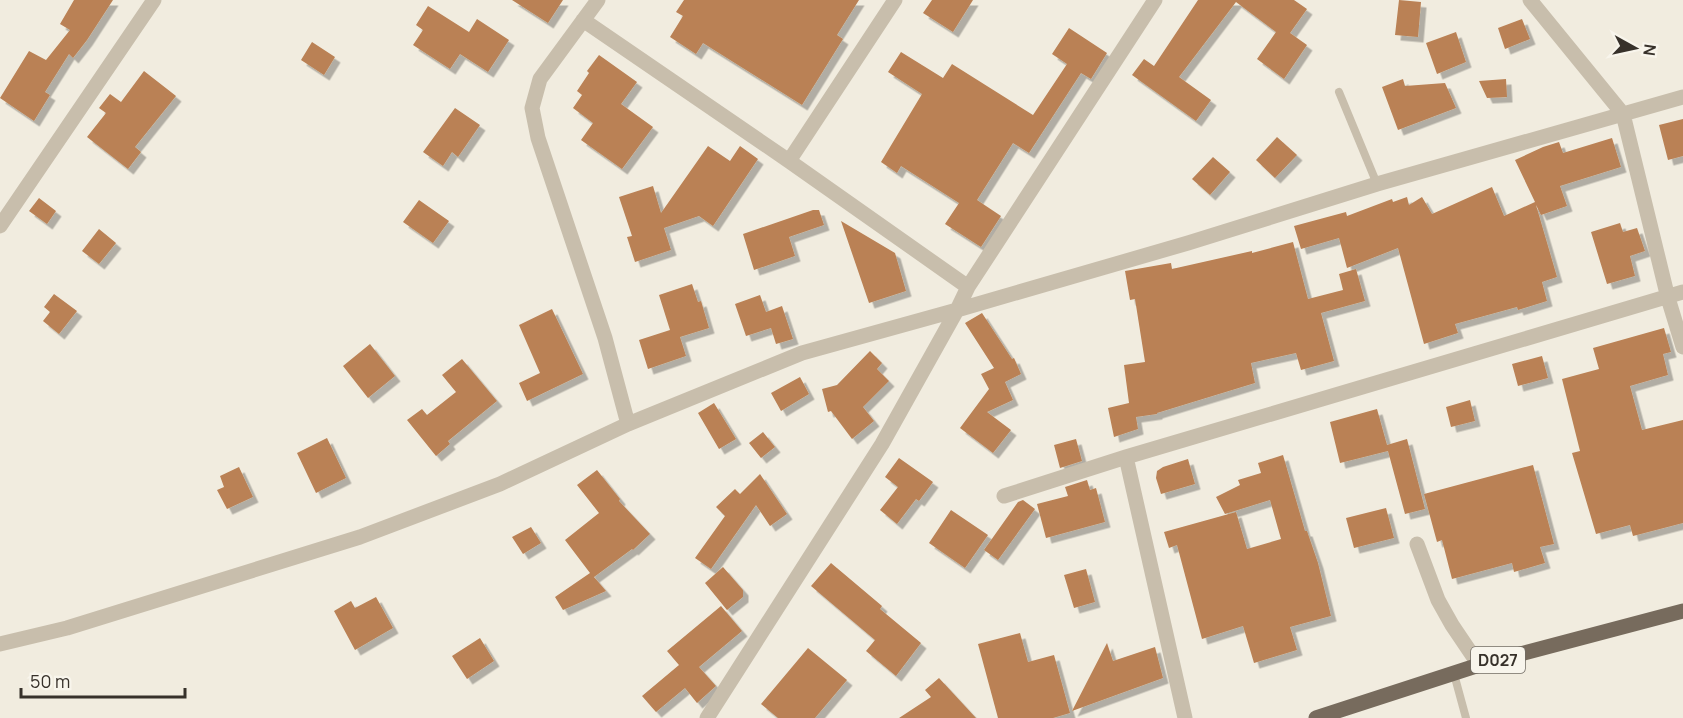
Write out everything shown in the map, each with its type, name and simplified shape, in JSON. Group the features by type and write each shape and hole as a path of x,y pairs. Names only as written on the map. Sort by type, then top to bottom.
{"main road":[{"name":"D027","path":"1316,718 1479,665 1683,611"}],"street":[{"path":"0,226 154,0"},
{"path":"598,0 540,79 532,108 538,138 605,338 627,424"},
{"path":"789,161 896,0"},
{"path":"707,718 882,444 968,288 1155,0"},
{"path":"1530,0 1623,114 1668,298 1683,347"},
{"path":"583,20 789,161 968,288"},
{"path":"0,644 67,628 360,537 500,484 627,424 802,353 957,310 1177,246 1377,184 1683,97"},
{"path":"1004,496 1126,457 1683,292"},
{"path":"1126,457 1185,718"},
{"path":"1417,544 1438,600 1479,665"}],"lane":[{"path":"1339,92 1377,184"},
{"path":"1454,674 1466,718"}],"building":[{"path":"74,0 113,0 73,58 69,54 45,92 50,95 34,121 0,98 29,51 46,60 70,30 60,24"},
{"path":"512,0 563,0 548,23"},
{"path":"684,0 859,0 837,35 843,39 802,105 703,43 696,54 670,37 683,16 676,12"},
{"path":"932,0 973,0 953,32 923,13"},
{"path":"1198,0 1294,0 1307,9 1290,33 1307,45 1284,79 1257,59 1276,32 1236,2 1179,77 1211,100 1196,121 1132,75 1144,59 1154,66"},
{"path":"1399,0 1421,2 1418,37 1395,35"},
{"path":"428,6 469,32 477,19 509,40 488,72 460,54 450,69 413,45 423,30 416,25"},
{"path":"1522,19 1530,39 1505,49 1498,28"},
{"path":"1069,28 1107,53 1091,79 1081,73 1029,153 1013,143 977,200 1001,216 981,247 945,224 959,203 901,166 897,173 881,162 922,94 888,72 901,52 943,78 952,64 1033,115 1067,64 1052,54"},
{"path":"1456,32 1466,62 1437,74 1426,43"},
{"path":"312,42 335,57 324,75 301,60"},
{"path":"599,55 637,82 621,104 653,127 622,169 581,140 593,123 573,108 582,95 577,91 589,73 587,71"},
{"path":"144,71 176,96 135,147 141,152 128,169 87,137 106,113 99,108 110,94 121,102"},
{"path":"1403,79 1405,86 1445,83 1456,108 1398,130 1382,87"},
{"path":"1506,79 1507,97 1487,98 1479,81"},
{"path":"455,108 480,125 458,157 452,152 443,166 423,152"},
{"path":"1683,119 1683,156 1668,160 1659,125"},
{"path":"1277,137 1297,155 1275,178 1256,160"},
{"path":"1612,138 1621,167 1560,186 1567,206 1541,215 1536,205 1557,277 1542,282 1547,301 1455,324 1458,333 1424,344 1398,248 1347,268 1339,238 1301,249 1294,226 1346,212 1347,216 1392,199 1393,202 1407,197 1409,205 1422,197 1432,214 1492,187 1504,216 1535,202 1515,160 1559,142 1563,153"},
{"path":"708,146 730,161 740,146 758,159 713,226 699,216 664,228 671,250 635,262 627,237 632,236 619,197 653,186 661,213"},
{"path":"1213,157 1230,172 1210,195 1192,179"},
{"path":"39,198 56,211 47,224 29,211"},
{"path":"419,200 449,221 433,243 403,222"},
{"path":"813,210 819,210 824,225 789,237 795,256 754,270 743,234"},
{"path":"841,221 895,253 906,291 869,303"},
{"path":"1620,223 1623,232 1637,228 1645,251 1630,256 1635,276 1607,284 1591,232"},
{"path":"99,229 116,243 99,264 82,251"},
{"path":"1293,242 1308,299 1343,290 1339,274 1356,269 1365,301 1321,313 1334,361 1301,370 1296,353 1251,363 1255,383 1157,414 1136,417 1138,429 1114,437 1108,408 1129,403 1124,365 1145,362 1135,299 1130,300 1125,271 1171,263 1172,269 1252,251 1252,253"},
{"path":"692,284 698,302 701,301 709,328 680,337 686,356 648,369 639,340 670,330 659,295"},
{"path":"54,294 77,311 59,334 43,321 50,312 44,307"},
{"path":"760,295 766,312 782,306 793,339 776,344 771,328 746,336 735,304"},
{"path":"552,309 583,374 527,401 519,383 540,373 519,325"},
{"path":"982,313 1012,359 1014,358 1021,374 1005,382 1013,400 987,412 1011,430 993,453 960,428 989,389 981,374 994,368 965,323"},
{"path":"1664,328 1671,352 1663,354 1668,375 1630,386 1642,430 1683,420 1683,523 1633,536 1630,525 1596,534 1572,453 1580,451 1562,379 1599,369 1593,348"},
{"path":"370,344 395,376 368,398 343,366"},
{"path":"870,351 882,363 877,369 889,381 863,407 874,421 852,439 831,411 828,412 822,389 837,385"},
{"path":"1542,356 1548,378 1518,386 1512,364"},
{"path":"462,359 497,401 448,441 450,444 436,456 407,420 422,409 427,415 456,392 442,375"},
{"path":"800,377 809,394 781,411 771,393"},
{"path":"1470,400 1475,421 1451,427 1446,407"},
{"path":"714,403 736,439 719,449 698,413"},
{"path":"1377,409 1387,445 1407,439 1425,509 1405,514 1388,451 1340,463 1330,422"},
{"path":"763,432 775,447 761,458 749,443"},
{"path":"327,438 346,478 316,493 297,453"},
{"path":"1076,439 1082,461 1060,468 1054,445"},
{"path":"1283,455 1305,531 1307,531 1318,563 1331,616 1290,627 1297,650 1254,663 1243,626 1202,639 1177,545 1169,548 1164,532 1236,512 1247,549 1281,539 1270,500 1225,514 1216,497 1240,485 1238,480 1261,473 1258,463"},
{"path":"899,458 933,482 919,501 916,499 897,524 880,510 898,487 885,477"},
{"path":"1188,459 1195,484 1161,494 1156,478 1157,471"},
{"path":"1533,465 1554,544 1540,547 1545,563 1514,572 1512,563 1452,579 1442,540 1437,542 1424,494"},
{"path":"239,467 253,497 227,509 217,490 224,487 220,476"},
{"path":"597,470 620,499 619,501 650,534 633,550 594,577 606,591 563,610 555,597 590,573 565,540 599,513 577,485"},
{"path":"760,474 787,514 770,526 756,505 711,569 695,558 725,516 716,507 735,489 740,494"},
{"path":"1087,480 1090,490 1096,488 1105,522 1046,538 1037,504 1068,496 1065,487"},
{"path":"1023,500 1035,509 998,560 984,550 1018,502"},
{"path":"1386,508 1394,538 1354,548 1346,518"},
{"path":"951,510 988,535 965,568 929,543"},
{"path":"531,527 541,543 523,554 512,537"},
{"path":"831,563 882,606 880,609 921,643 896,676 866,651 875,640 811,586"},
{"path":"723,567 743,590 743,597 727,610 705,583"},
{"path":"1086,569 1095,602 1074,608 1064,575"},
{"path":"376,597 393,628 355,650 334,611 351,601 355,608"},
{"path":"721,606 742,631 699,667 716,686 697,703 685,688 656,712 642,696 679,665 667,651"},
{"path":"1020,633 1028,662 1054,655 1070,713 1053,718 998,718 978,644"},
{"path":"480,638 494,661 467,679 452,656"},
{"path":"1107,643 1113,661 1155,647 1163,678 1072,711"},
{"path":"808,648 847,680 815,718 778,718 761,704"},
{"path":"939,678 976,718 899,718 931,697 925,690"}]}
